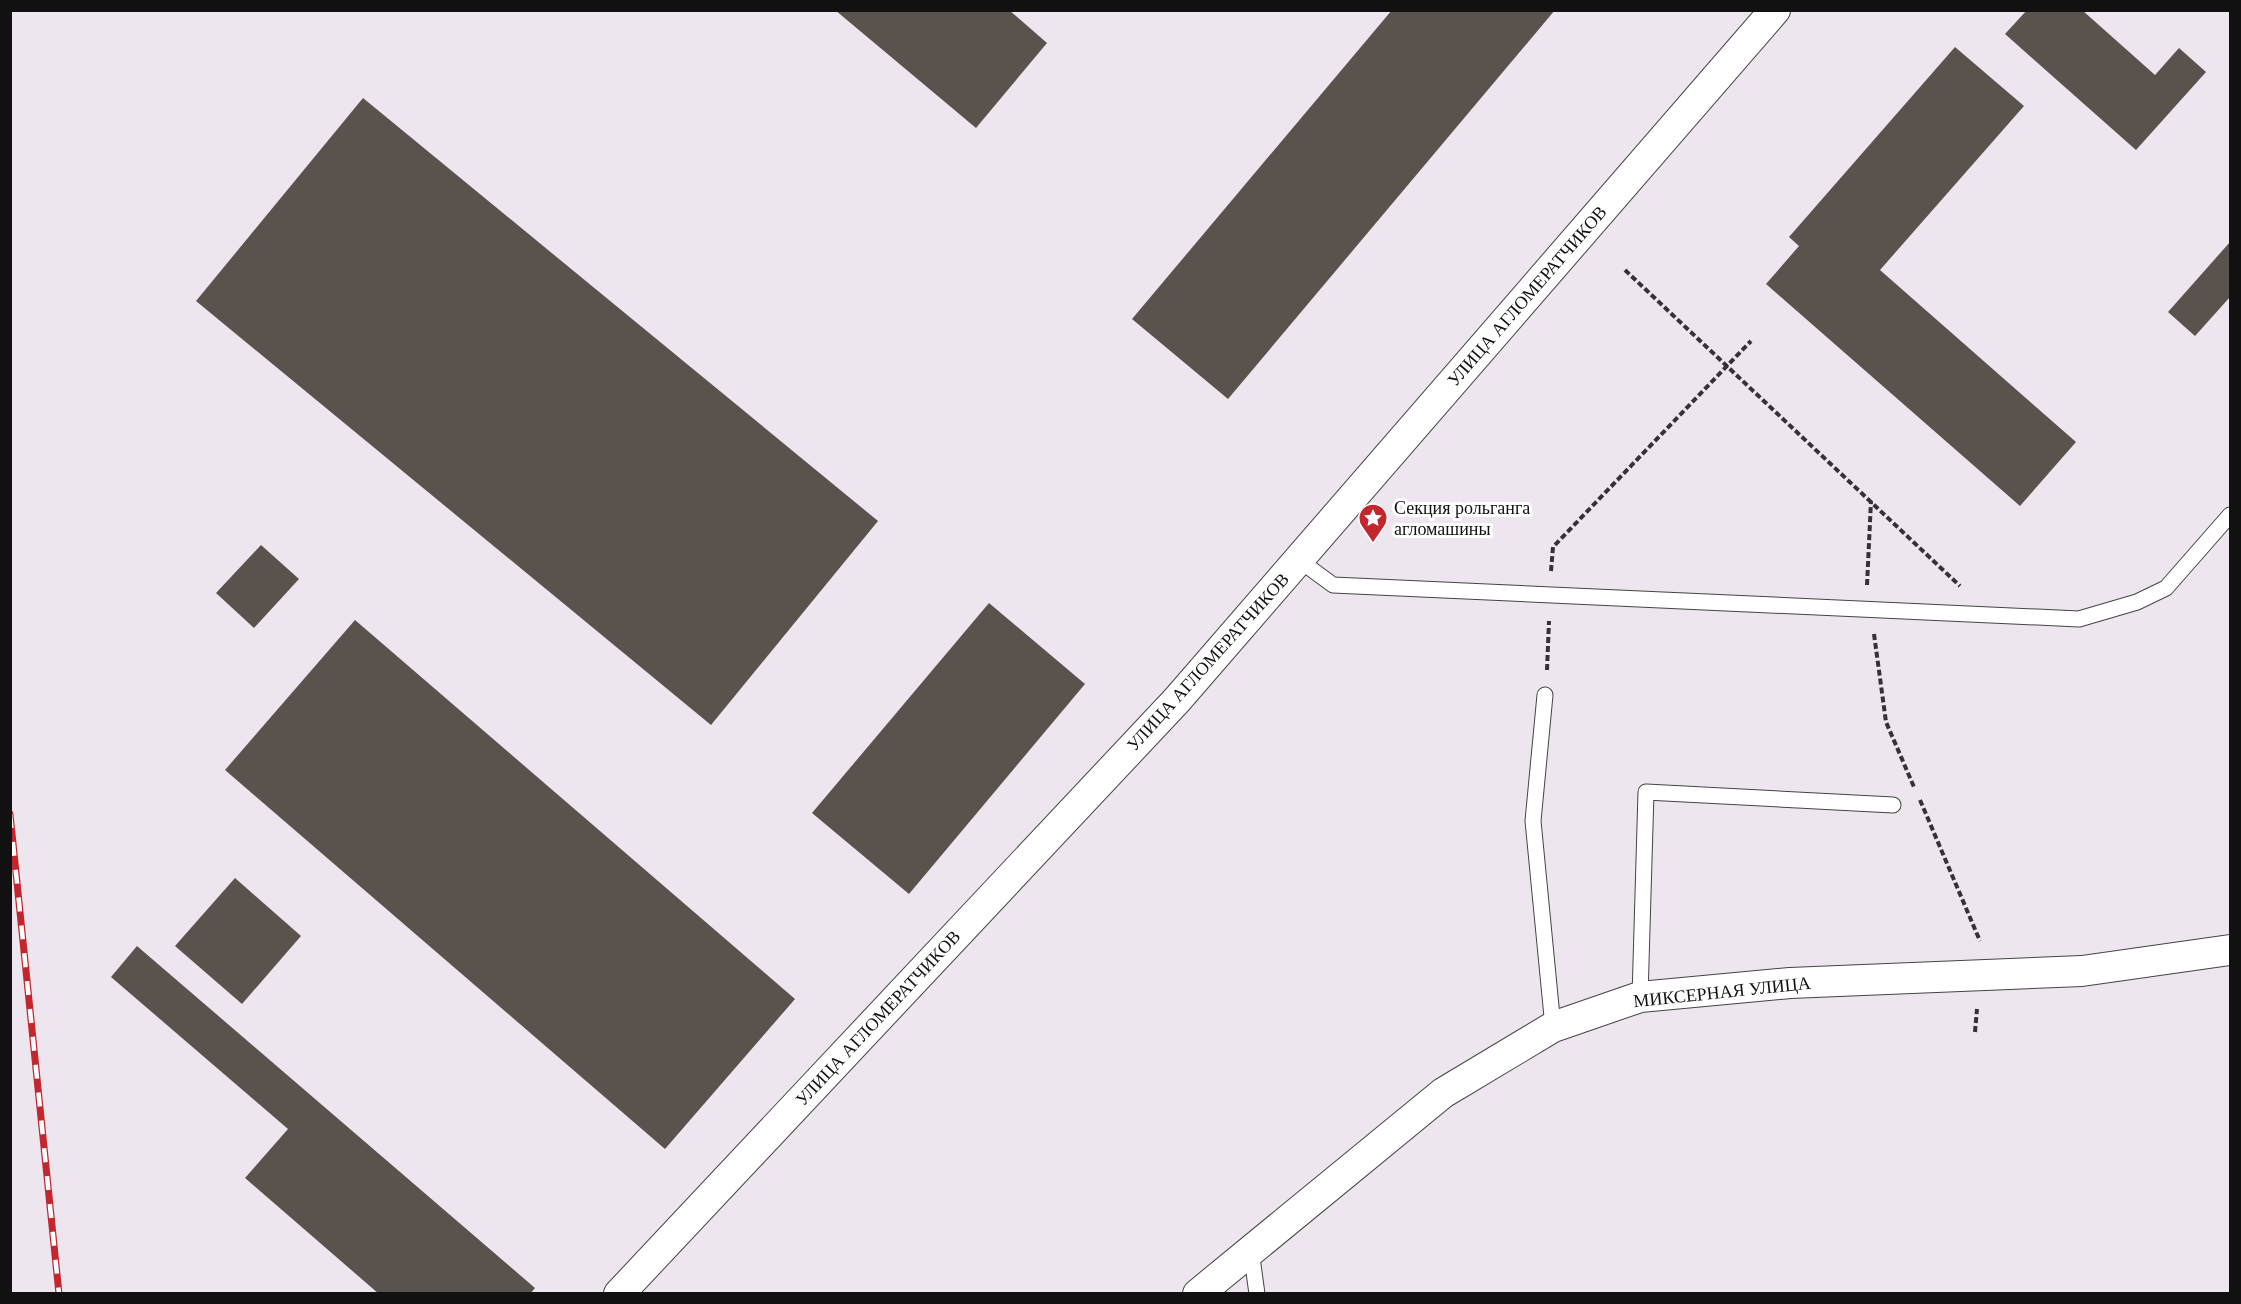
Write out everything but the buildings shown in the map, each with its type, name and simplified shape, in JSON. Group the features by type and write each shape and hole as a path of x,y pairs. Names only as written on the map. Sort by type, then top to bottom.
{"street":[{"name":"УЛИЦА АГЛОМЕРАТЧИКОВ","path":"619,1293 1177,700 1774,10"},
{"name":"МИКСЕРНАЯ УЛИЦА","path":"1198,1293 1443,1093 1553,1027 1640,997 1790,983 2082,971 2230,950"}],"lane":[{"path":"1299,560 1332,585 2079,619 2137,602 2166,588 2230,515"},
{"path":"1545,695 1533,821 1553,1027"},
{"path":"1640,997 1646,792 1893,805"},
{"path":"1251,1250 1257,1293"}],"path":[{"path":"1625,270 1968,593"},
{"path":"1545,695 1552,547 1751,341"},
{"path":"1871,501 1866,580 1886,722 1914,787"},
{"path":"1919,798 1981,939 1975,1032"}],"shaded area":[{"path":"11,11 2230,11 2230,1293 11,1293"}],"railway":[{"path":"10,814 59,1294"}],"place":[{"name":"Секция рольганга агломашины","path":"1373,544"}]}
